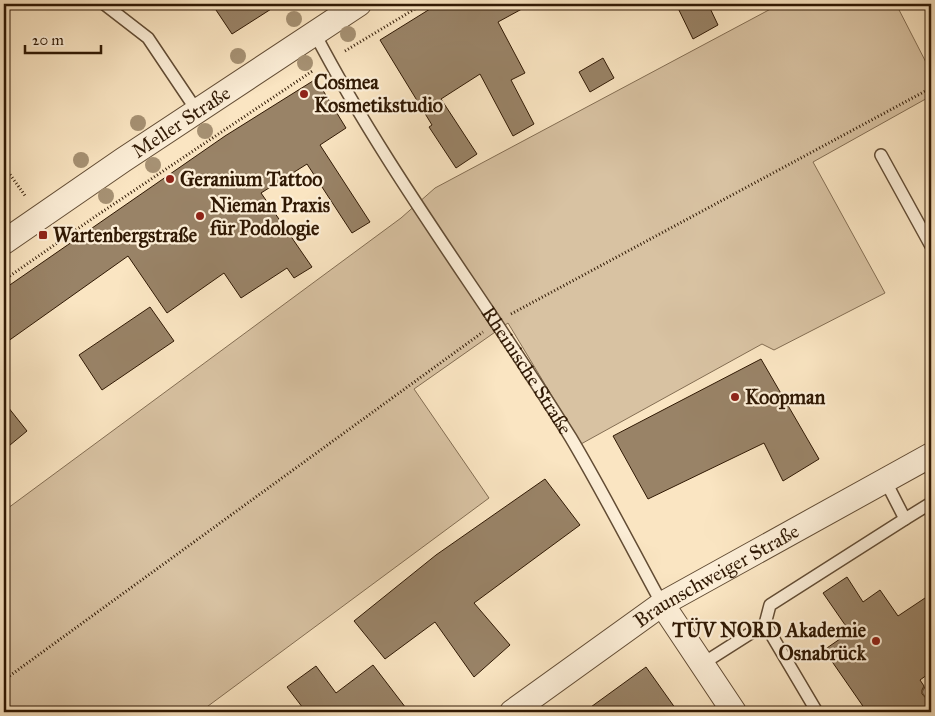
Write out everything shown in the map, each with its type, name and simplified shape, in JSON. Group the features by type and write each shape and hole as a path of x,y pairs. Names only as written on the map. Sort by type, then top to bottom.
{"street":[{"name":"Meller Straße","path":"4,242 314,32 359,4"},
{"name":"Braunschweiger Straße","path":"512,712 662,604 931,455"},
{"name":"Rheinische Straße","path":"662,604 734,712"}],"lane":[{"path":"104,4 148,38 197,111"},
{"name":"Rheinische Straße","path":"314,32 378,142 571,439 662,604"},
{"path":"881,155 931,246"},
{"path":"885,480 905,519"},
{"path":"702,664 765,624 770,605 931,503"},
{"path":"765,624 817,712"}],"path":[{"path":"4,280 329,60 424,4"},
{"path":"4,680 495,323 931,88"},
{"path":"4,166 40,216"}],"shaded area":[{"path":"780,4 896,4 931,72 931,96 813,162 885,293 774,350 762,344 581,444 508,323 414,389 489,498 200,712 4,712 4,511 401,218 435,188"}],"building":[{"path":"212,4 279,4 232,34"},
{"path":"438,4 531,4 498,22 525,73 511,80 534,124 513,136 480,74 441,99 477,154 456,168 429,127 432,125 380,40"},
{"path":"676,4 708,4 718,25 693,39"},
{"path":"603,58 614,78 590,92 579,72"},
{"path":"316,79 346,128 320,145 370,222 352,233 307,164 261,193 312,267 294,278 287,268 241,298 224,273 167,313 128,256 4,344 4,289 225,136"},
{"path":"150,307 174,341 102,390 79,355"},
{"name":"Koopman","path":"761,359 819,459 783,481 764,443 648,499 613,436"},
{"path":"4,402 27,431 4,450"},
{"path":"545,479 580,525 474,603 510,645 474,677 435,622 385,659 354,621 436,555"},
{"name":"TÜV NORD Akademie Osnabrück","path":"847,577 863,602 880,590 898,616 931,594 931,672 920,680 924,686 922,694 927,699 931,699 931,712 867,712 824,650 850,632 823,593"},
{"path":"373,665 409,712 306,712 287,687 316,666 336,693"},
{"path":"646,667 678,712 584,712"}],"place":[{"name":"Cosmea Kosmetikstudio","path":"304,94"},
{"name":"Geranium Tattoo","path":"170,179"},
{"name":"Nieman Praxis für Podologie","path":"200,216"},
{"name":"Wartenbergstraße","path":"43,235"},
{"name":"Koopman","path":"735,397"},
{"name":"TÜV NORD Akademie Osnabrück","path":"876,641"}]}
